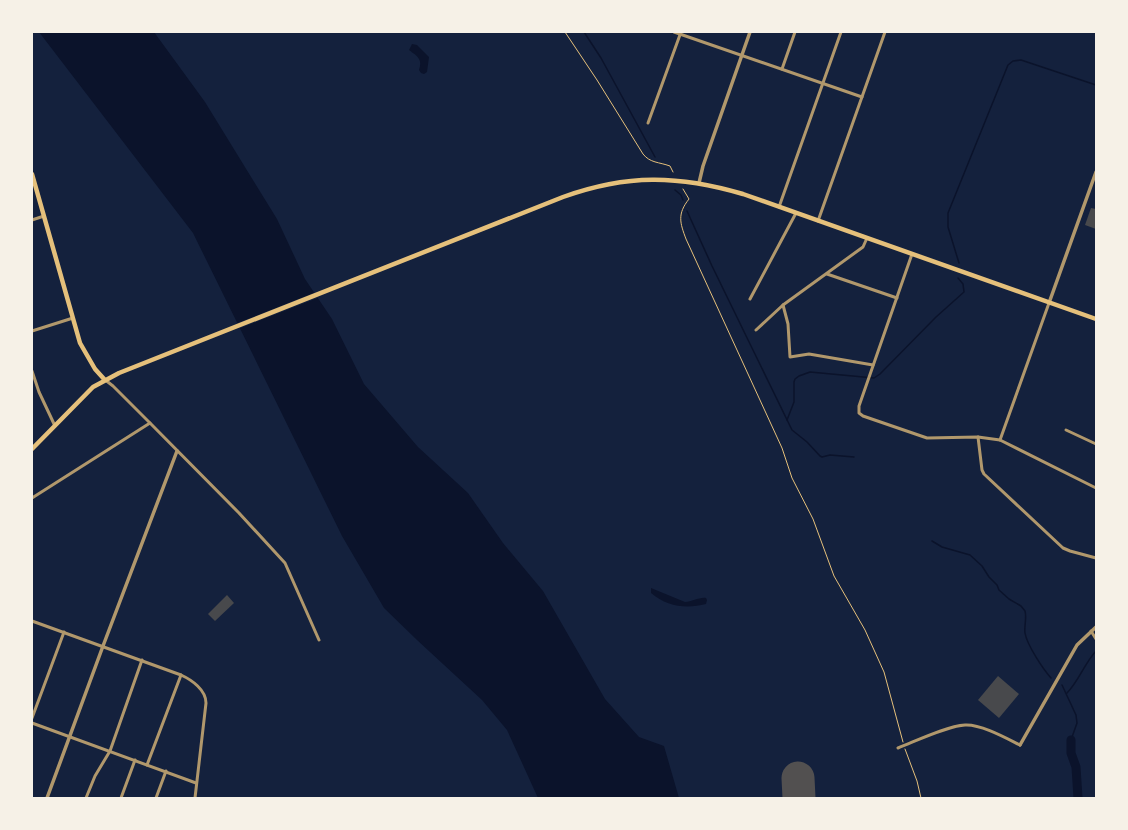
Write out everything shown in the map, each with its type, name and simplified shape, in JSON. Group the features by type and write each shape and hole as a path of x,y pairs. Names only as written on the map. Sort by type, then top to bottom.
{"highway":[{"path":"32,174 80,343 95,369 104,380"},
{"path":"32,449 93,387 104,380 569,195 600,186 636,180 672,179 699,183 736,192 1096,319"}],"street":[{"path":"674,32 862,97"},
{"path":"699,183 703,166 750,32"},
{"path":"782,70 796,32"},
{"path":"779,207 841,32"},
{"path":"818,221 885,32"},
{"path":"648,123 680,33"},
{"path":"1000,440 1096,172"},
{"path":"750,299 796,213"},
{"path":"32,220 44,216"},
{"path":"756,330 783,305 863,247 867,238"},
{"path":"912,254 859,406 859,413 927,438 978,437 1000,440 1096,488"},
{"path":"827,274 897,298"},
{"path":"783,305 788,324 790,357 809,354 873,365"},
{"path":"32,331 73,318"},
{"path":"32,371 39,392 55,426"},
{"path":"104,380 114,386 285,563 319,640"},
{"path":"32,498 150,423"},
{"path":"1066,430 1096,444"},
{"path":"978,437 982,470 984,474 1063,548 1096,558"},
{"path":"47,798 177,451"},
{"path":"32,621 142,660 191,680 206,698 195,798"},
{"path":"898,748 950,728 964,725 978,727 1020,745 1077,645 1096,627"},
{"path":"1091,631 1096,639"},
{"path":"32,718 64,632"},
{"path":"86,798 95,776 110,751 142,660"},
{"path":"148,765 181,675"},
{"path":"32,723 196,783"},
{"path":"121,798 135,760"},
{"path":"156,798 166,771"}],"path":[{"path":"565,32 597,80 642,154 651,161 670,166 673,172"},
{"path":"683,189 689,199 683,208 680,217 686,239 782,448 792,478 813,519 834,576 865,630 884,672 904,746 917,781 921,798"}],"water":[{"path":"39,32 154,32 205,102 277,219 305,279 332,319 364,384 418,447 468,493 503,543 543,591 605,699 639,737 664,746 679,798 538,798 507,730 482,700 384,608 342,536 193,233"},
{"path":"412,44 417,45 429,57 427,72 424,74 419,70 420,60 409,50"},
{"path":"651,588 685,602 706,598 706,604 699,606 677,606 670,604 657,598 651,593"}],"pier":[{"path":"316,292 320,297 238,329 235,324"}],"building":[{"path":"1091,208 1096,209 1096,229 1085,225"},
{"path":"227,595 234,603 215,621 208,614"},
{"path":"998,676 1019,694 999,718 978,700"}],"waterway":[{"path":"584,32 601,58 655,157"},
{"path":"959,263 948,227 948,213 1008,65 1013,61 1021,60 1096,85"},
{"path":"675,190 681,195 683,200"},
{"path":"687,211 712,266 792,430 822,457 830,455 854,457"},
{"path":"787,420 794,402 795,379 810,372 874,378 880,374 936,317 964,292 963,284 958,278"},
{"path":"932,541 942,547 970,555 982,566 989,577 997,585 999,590 1009,599 1021,606 1025,611 1026,616 1026,638 1040,663 1051,678"},
{"path":"1067,693 1096,651"},
{"path":"1062,685 1076,715 1077,723 1071,740"},
{"path":"1071,740 1071,753 1076,767 1078,798"}],"runway":[{"path":"798,778 799,798"}]}
